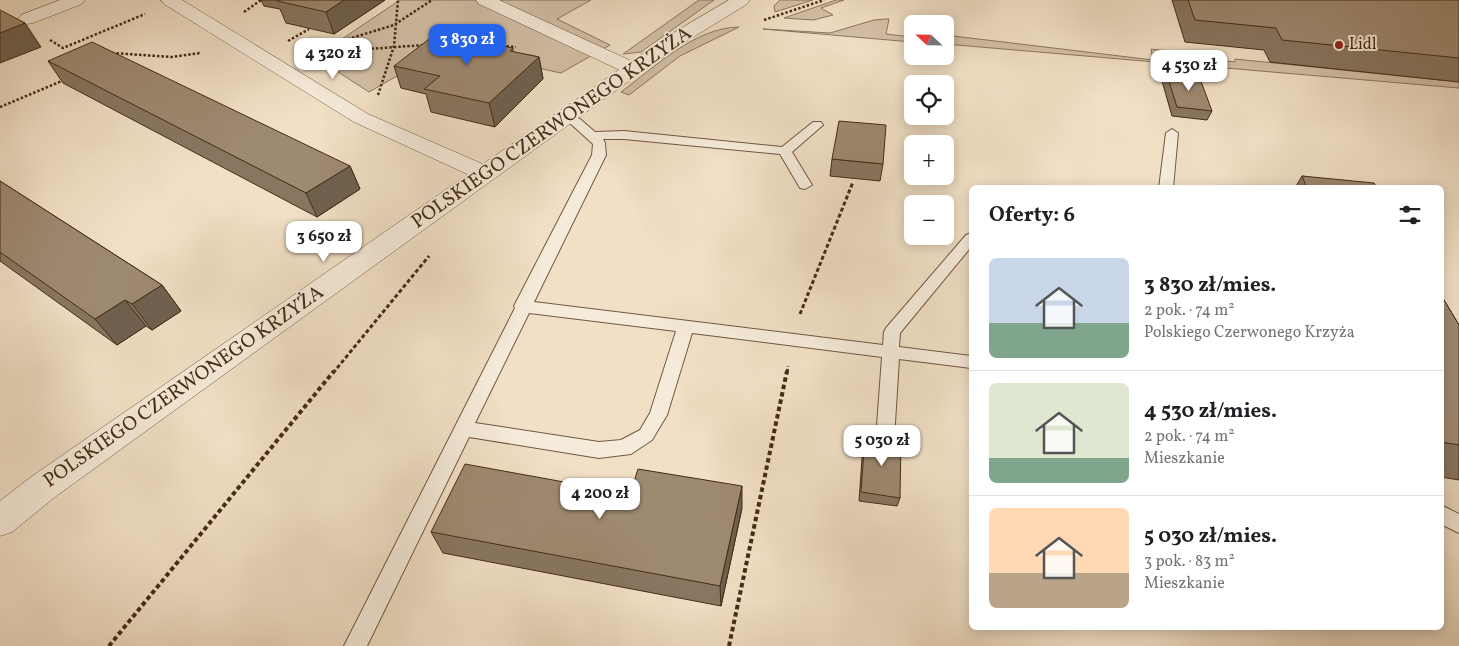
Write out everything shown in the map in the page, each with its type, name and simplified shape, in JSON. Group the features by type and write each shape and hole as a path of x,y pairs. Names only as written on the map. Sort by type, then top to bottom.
{"street":[{"path":"27,19 76,0"},
{"path":"170,0 361,118 486,174"},
{"path":"485,0 633,69"},
{"name":"POLSKIEGO CZERWONEGO KRZYŻA","path":"0,521 43,487 564,117 675,40 741,0"}],"lane":[{"path":"355,646 522,306 599,155 599,143 576,122 564,117"},
{"path":"592,136 624,135 784,151 817,125"},
{"path":"1166,185 1172,133"},
{"path":"784,151 805,186"},
{"path":"885,439 892,332 969,240"},
{"path":"522,306 969,362"},
{"path":"462,428 600,450 624,448 646,435 658,415 686,326"},
{"path":"1444,516 1459,524"}],"path":[{"path":"237,17 261,0"},
{"path":"378,96 394,46 394,26 398,0"},
{"path":"432,0 394,26 306,53 432,44"},
{"path":"757,23 824,0"},
{"path":"281,45 309,29"},
{"path":"72,44 82,46"},
{"path":"498,46 517,47"},
{"path":"108,53 172,57 208,52"},
{"path":"113,58 121,54"},
{"path":"0,107 69,77"},
{"path":"729,646 798,320 853,182"},
{"path":"109,646 434,249"}],"shaded area":[{"path":"400,0 591,0 557,19 610,45 561,73 446,48 369,92 315,57"},
{"path":"699,0 714,0 641,52 623,54"},
{"path":"780,0 813,0 775,12 774,6"},
{"path":"836,0 844,0 821,8 833,15 813,20 784,18"},
{"path":"889,19 886,34 904,36 904,41 763,29 830,33 874,20"},
{"path":"739,27 680,56 629,95 621,92 661,61 691,41 722,29"},
{"path":"954,36 1153,60 1151,49 1201,55 1202,58 1235,62 1235,59 1459,82 1459,88 954,45"}],"building":[{"path":"344,0 326,12 277,1"},
{"path":"1188,0 1459,0 1459,58 1282,40 1276,28 1195,20"},
{"path":"0,10 25,23 0,33"},
{"path":"437,33 513,48 510,51 539,57 489,103 424,89 440,76 394,66"},
{"path":"92,42 350,166 306,193 48,61"},
{"path":"1166,72 1199,76 1212,111 1177,107"},
{"path":"839,121 886,125 883,164 832,159"},
{"path":"1302,176 1374,183 1375,185 1306,185"},
{"path":"0,181 162,285 132,304 125,300 95,319 0,252"},
{"path":"1444,300 1459,325 1459,445 1444,442"},
{"path":"865,435 887,440 901,439 900,498 861,492"},
{"path":"465,464 630,494 638,469 742,486 720,586 431,532"}],"place":[{"name":"Lidl","path":"1339,45"}]}
